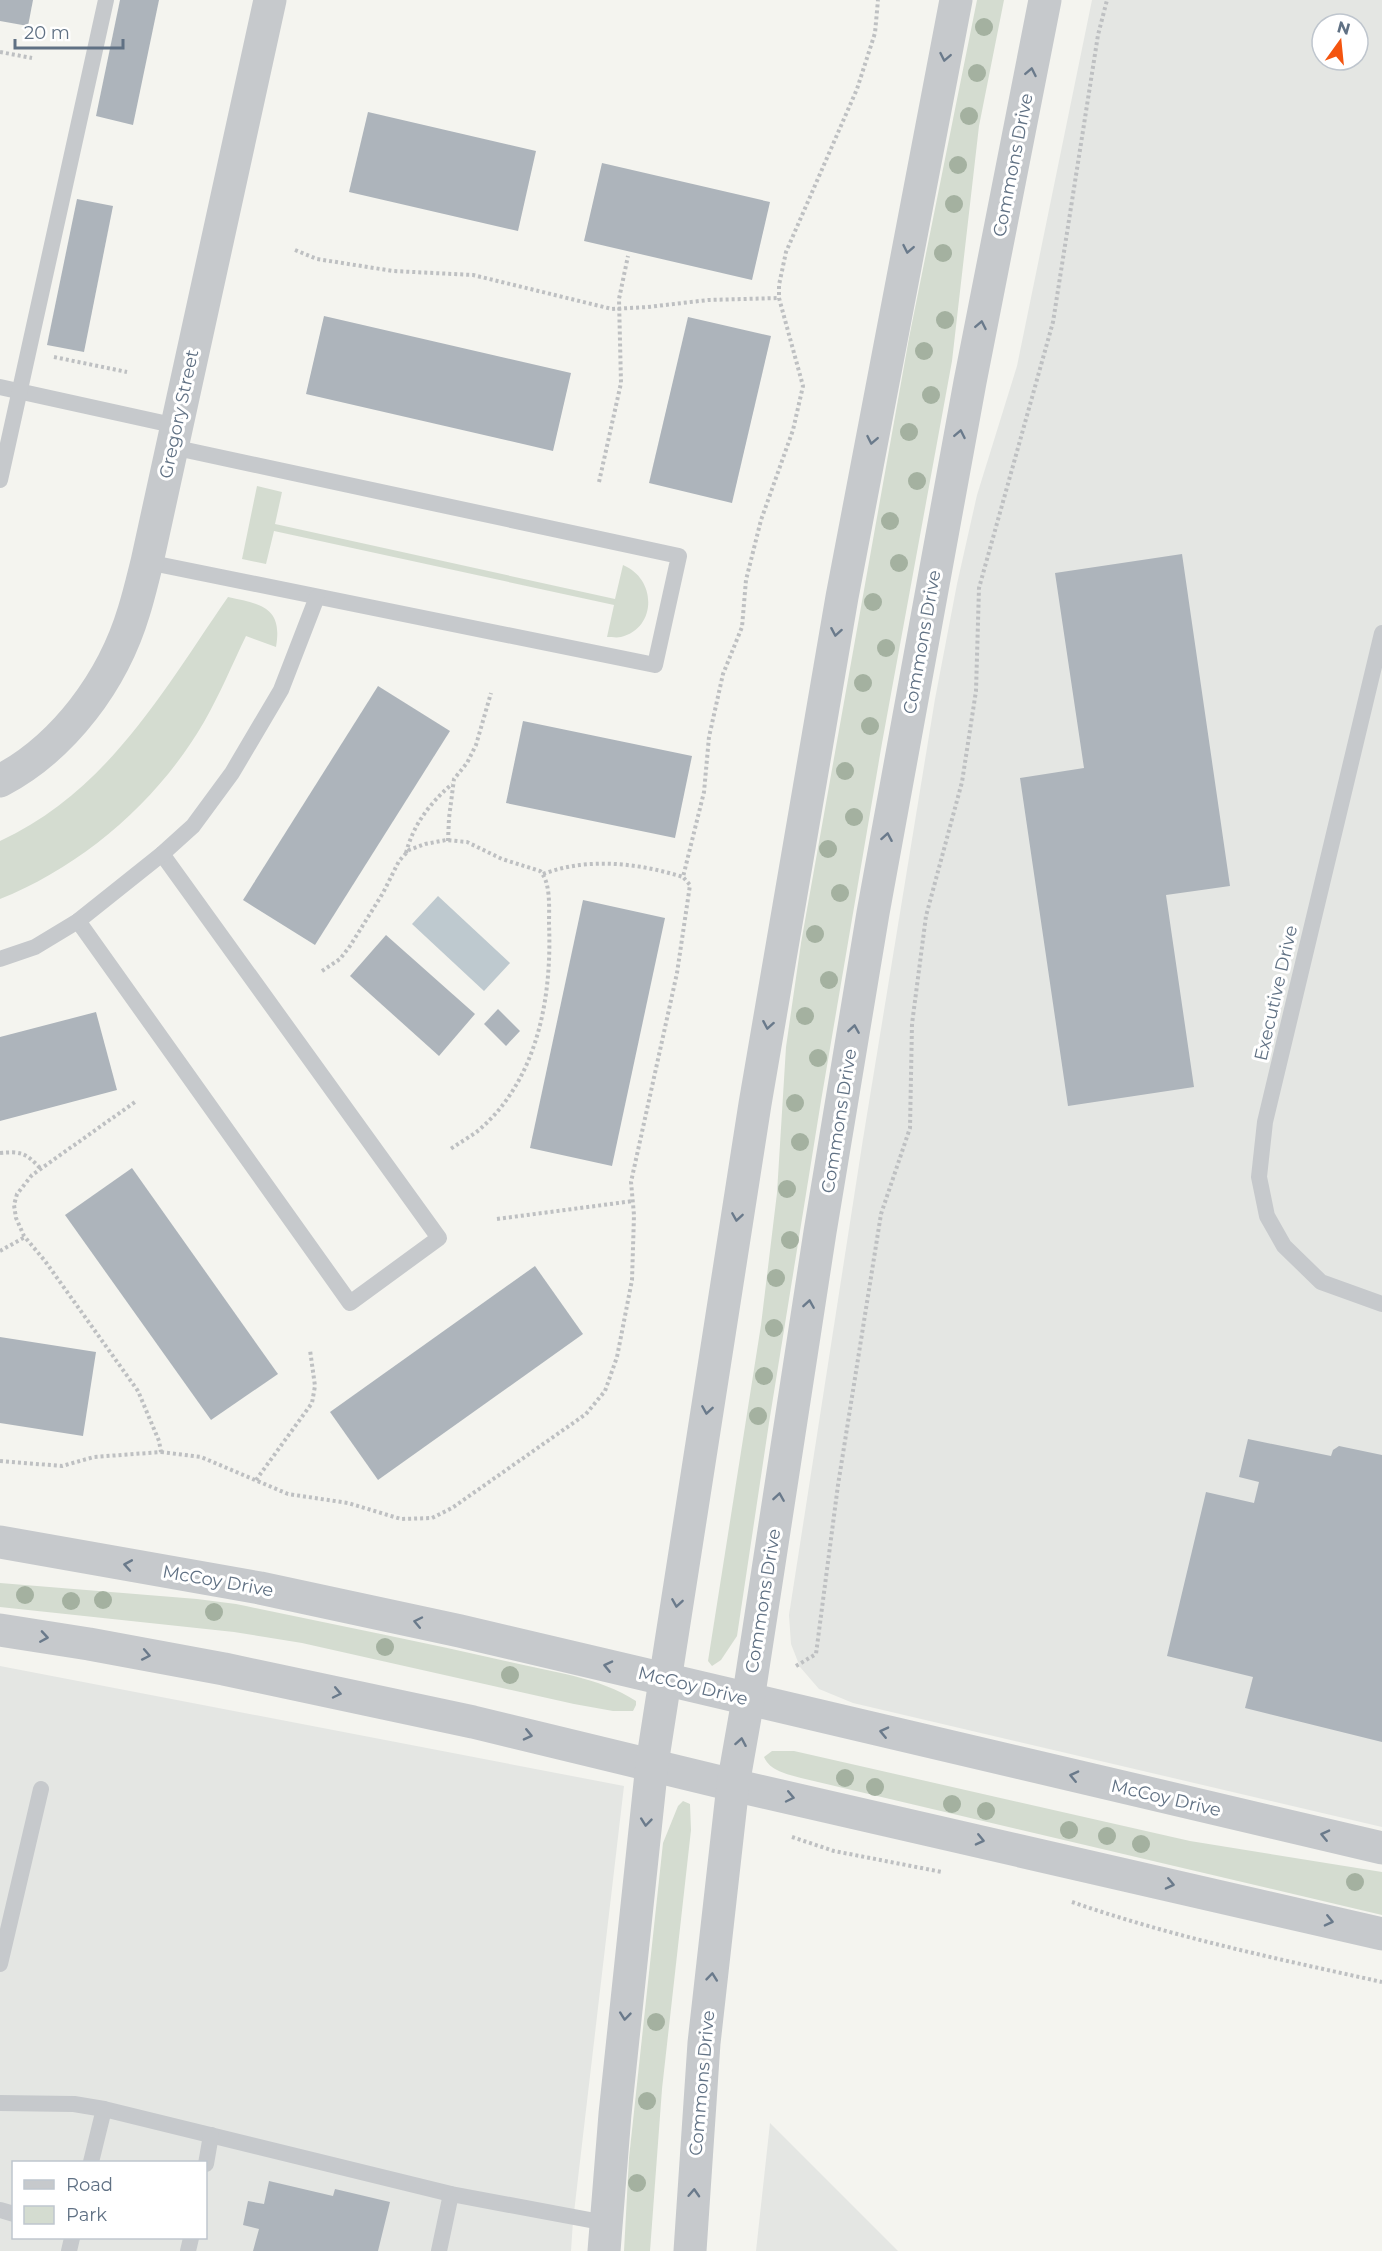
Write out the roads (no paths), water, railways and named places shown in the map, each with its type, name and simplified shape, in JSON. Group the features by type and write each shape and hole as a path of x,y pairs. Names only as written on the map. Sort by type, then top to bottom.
{"street":[{"name":"Gregory Street","path":"0,781 20,771 72,725 109,670 134,613 270,0"},
{"path":"605,2237 652,1764 665,1679 788,906 846,574 956,0"},
{"name":"Commons Drive","path":"690,2251 704,2043 733,1785 820,1232 873,913 963,416 1045,0"},
{"name":"McCoy Drive","path":"0,1542 271,1591 460,1631 1382,1848"},
{"path":"0,1630 224,1669 473,1722 733,1785 1382,1934"}],"lane":[{"path":"0,480 106,0"},
{"path":"0,387 174,437 679,556 656,665 147,562"},
{"path":"0,959 35,947 78,921 162,854 193,826 232,773 281,690 317,597"},
{"name":"Executive Drive","path":"1382,633 1265,1122 1259,1177 1267,1216 1284,1246 1321,1282 1382,1304"},
{"path":"78,921 350,1303 439,1238 162,854"},
{"path":"0,1964 40,1789"},
{"path":"0,2103 74,2104 104,2109 451,2194 605,2237"},
{"path":"91,2161 104,2109"},
{"path":"207,2161 212,2135"},
{"path":"439,2251 451,2194"}]}
